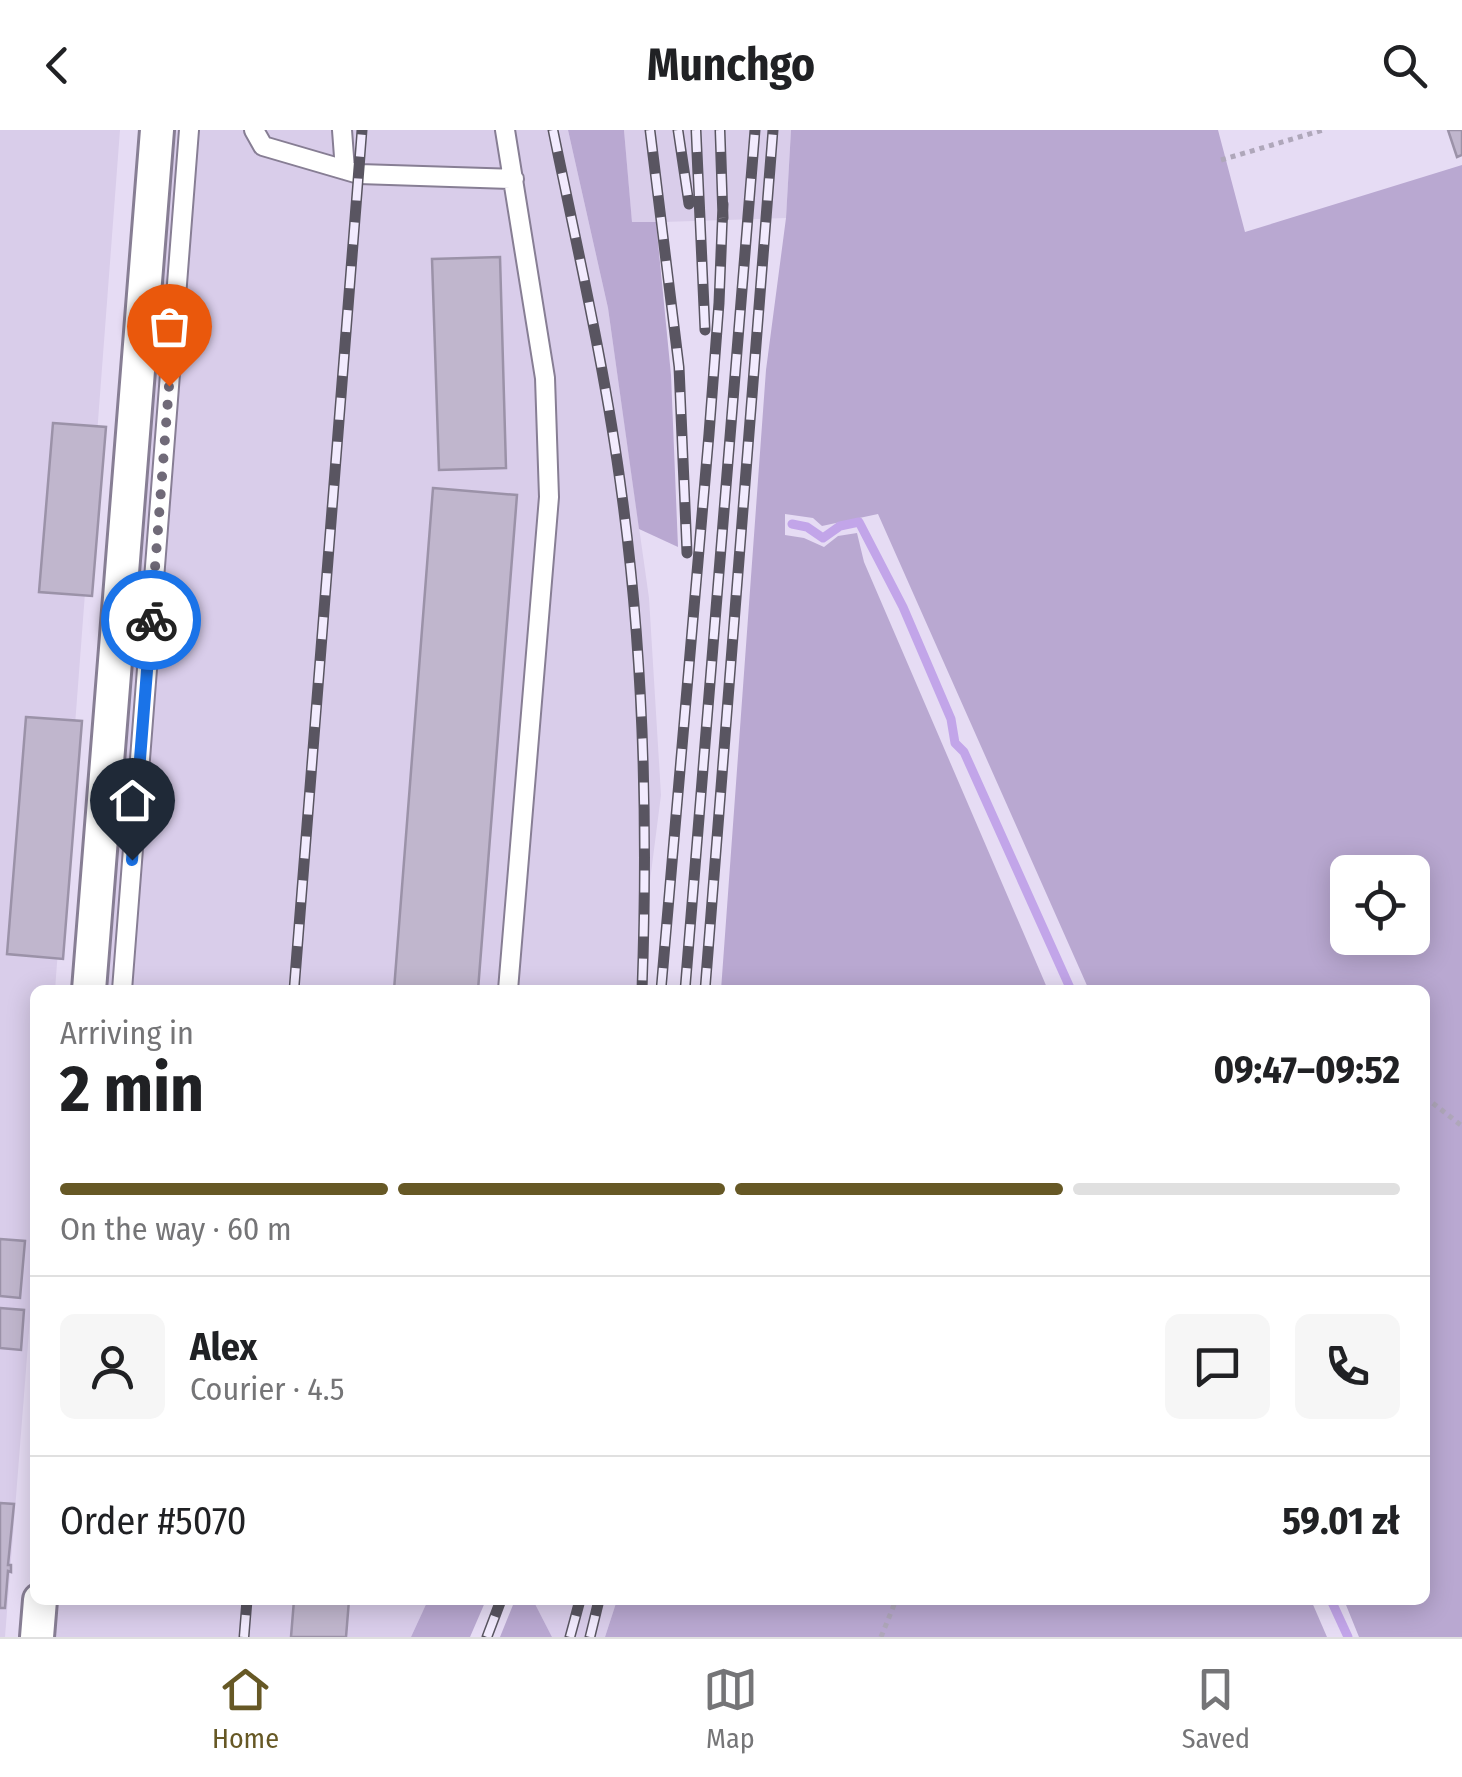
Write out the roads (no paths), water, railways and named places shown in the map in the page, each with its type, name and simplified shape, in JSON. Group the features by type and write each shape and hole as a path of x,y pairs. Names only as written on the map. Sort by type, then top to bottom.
{"street":[{"path":"106,984 147,461 156,130"},
{"path":"38,1637 40,1605"}],"lane":[{"path":"147,461 189,130"},
{"path":"254,130 263,146 358,174 514,179"},
{"path":"342,130 345,170"},
{"path":"505,130 545,378 549,497 508,985"}],"waterway":[{"path":"792,524 807,527 823,538 840,526 859,522 903,607 951,719 955,743 964,752 1069,985"},
{"path":"1333,1605 1348,1637"}],"railway":[{"path":"294,985 362,130"},
{"path":"553,130 608,404 629,557 642,743 642,985"},
{"path":"650,130 679,367 687,553"},
{"path":"678,130 689,204"},
{"path":"696,130 705,330"},
{"path":"720,130 723,218"},
{"path":"685,985 755,130"},
{"path":"705,985 773,130"},
{"path":"661,985 709,434 723,204"},
{"path":"244,1637 247,1605"},
{"path":"487,1637 499,1605"},
{"path":"570,1637 579,1605"},
{"path":"590,1637 598,1605"}]}
